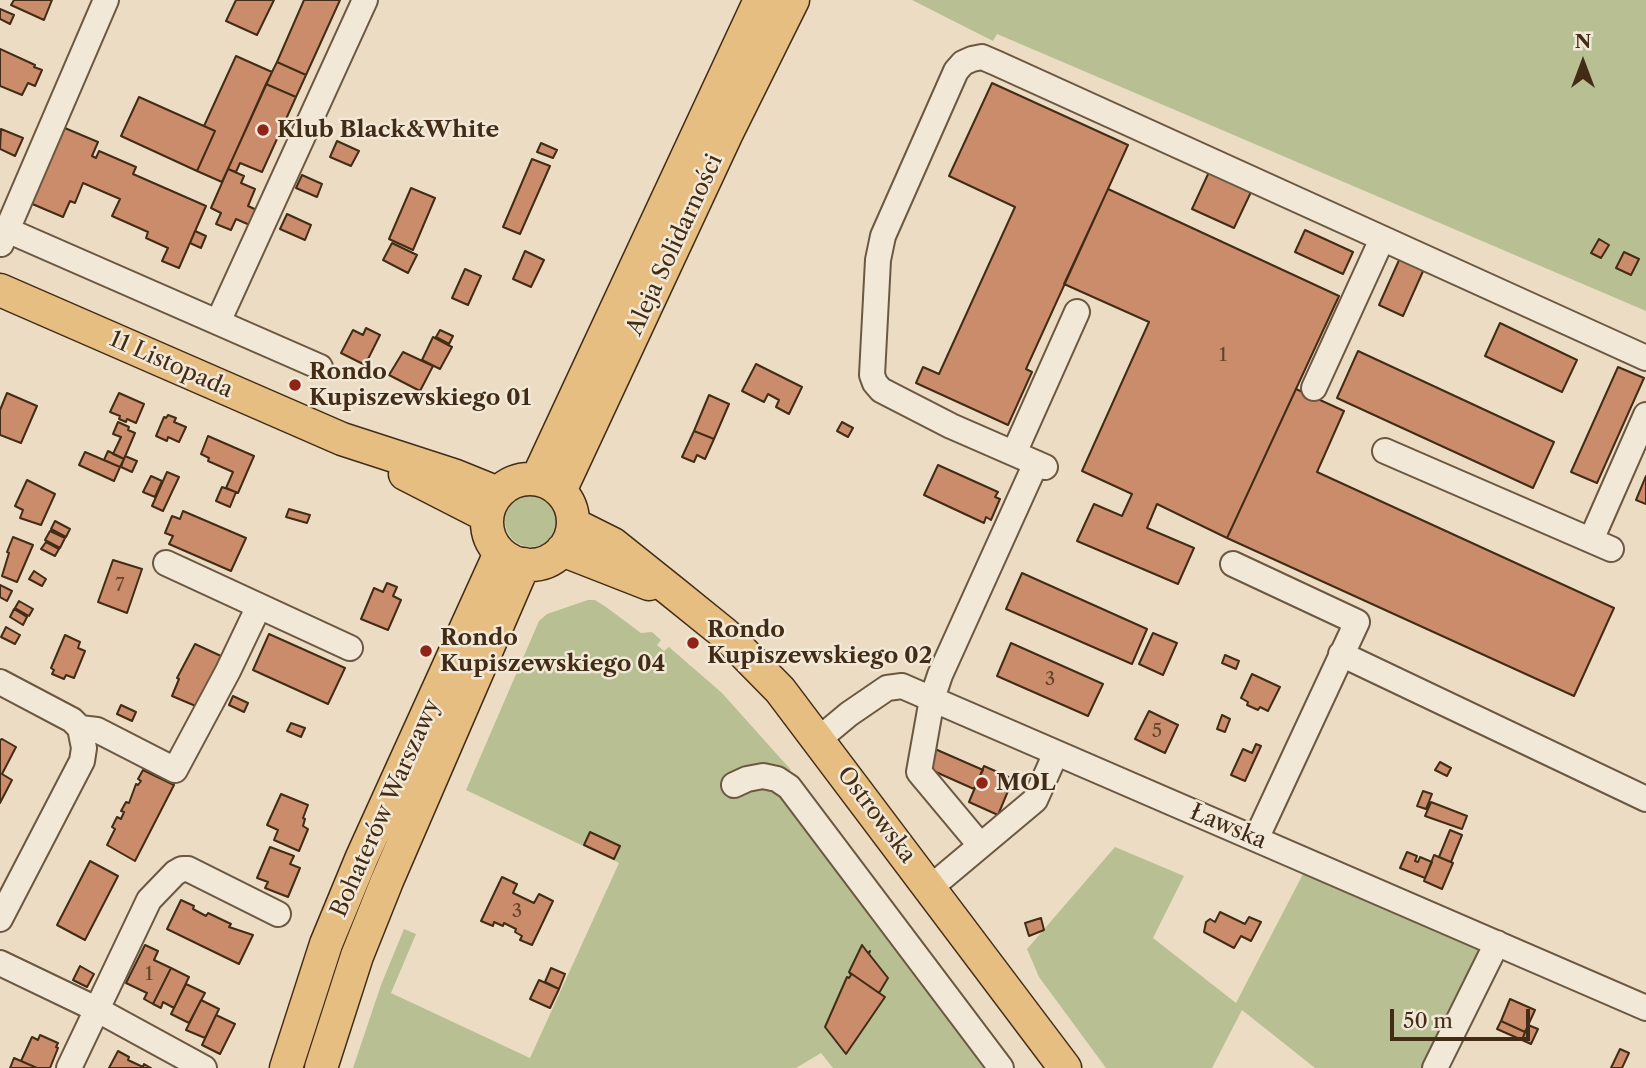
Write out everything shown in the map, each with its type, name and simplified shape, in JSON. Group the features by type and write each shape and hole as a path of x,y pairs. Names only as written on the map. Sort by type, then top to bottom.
{"main road":[{"name":"Aleja Solidarności","path":"548,485 760,0"},
{"name":"Aleja Solidarności","path":"548,485 793,0"},
{"name":"11 Listopada","path":"0,290 342,439 446,497 493,505"},
{"path":"516,481 548,485 572,512 567,537 551,559 538,564 512,559 492,542 488,530 493,505 516,481"},
{"name":"Ostrowska","path":"567,537 673,592 725,634 780,690 930,888 1055,1064"},
{"name":"Bohaterów Warszawy","path":"286,1068 326,944 357,870 512,559"},
{"name":"Bohaterów Warszawy","path":"321,1068 357,956 512,559"}],"street":[{"path":"106,0 3,238 218,322 320,367"},
{"path":"218,322 365,0"},
{"path":"1032,461 951,426 881,390 872,375 879,251 883,236 956,71 963,63 982,57 1646,358"},
{"path":"1314,388 1382,239"},
{"path":"980,845 919,772 932,699 1032,461 1077,312"},
{"path":"1385,451 1601,545 1646,415"},
{"path":"166,563 351,648"},
{"path":"1233,565 1357,622 1256,839"},
{"path":"80,728 97,730 175,770 259,606"},
{"path":"1341,654 1646,799"},
{"path":"0,682 72,720 80,728 84,748 82,761 0,919"},
{"name":"Ławska","path":"819,739 843,718 887,688 902,686 1646,1008"},
{"path":"930,888 1035,800 1056,753"},
{"path":"734,785 763,776 777,779 789,787 1001,1068"},
{"path":"69,1068 149,900 182,869 188,869 278,914"},
{"path":"1435,1068 1497,943"},
{"path":"0,963 96,1009 204,1068"}],"green space":[{"path":"912,0 1646,0 1646,311 997,34 993,41"},
{"path":"531,495 541,497 549,503 555,511 555,531 549,539 541,545 531,547 521,545 513,539 507,531 505,521 507,511 513,503 521,497"},
{"path":"595,600 641,633 652,632 661,640 657,645 664,651 669,647 722,693 791,770 787,771 775,764 756,764 739,771 751,785 776,790 991,1068 833,1068 821,1053 796,1068 353,1068 381,985 404,929 416,934 391,993 530,1058 619,863 466,790 539,621 547,614"},
{"path":"1115,847 1184,876 1153,938 1236,1003 1303,874 1485,953 1425,1068 1315,1068 1242,1010 1212,1068 1106,1068 1039,977 1027,949"}],"building":[{"path":"14,0 52,0 44,20 11,5"},
{"path":"236,0 274,0 257,35 226,21"},
{"path":"304,0 340,0 306,75 277,62"},
{"path":"0,9 14,15 10,24 0,19"},
{"path":"0,49 42,70 35,86 28,83 22,95 0,86"},
{"path":"236,56 272,72 222,182 197,171 215,131 204,126"},
{"path":"277,62 306,75 296,97 266,84"},
{"path":"992,83 1128,145 1026,369 1032,372 1008,425 916,383 923,367 939,374 1015,207 949,176"},
{"name":"Klub Black&White","path":"266,84 296,97 262,172 240,163 236,172 228,169"},
{"path":"139,97 215,131 197,171 121,136"},
{"path":"60,126 98,142 92,156 96,158 99,151 136,167 133,174 206,206 179,268 162,261 168,248 146,238 148,232 112,216 120,199 83,183 75,203 70,201 63,217 30,203"},
{"path":"1,129 23,138 15,156 0,149"},
{"path":"337,141 359,151 351,166 330,157"},
{"path":"541,143 557,150 553,158 537,152"},
{"path":"532,159 550,166 520,234 503,227"},
{"path":"228,169 244,176 241,183 255,189 248,206 259,211 252,226 236,219 231,230 216,224 221,213 211,208"},
{"path":"1209,172 1251,192 1234,228 1192,209"},
{"path":"302,175 322,184 317,197 296,188"},
{"path":"411,188 435,198 413,250 389,239"},
{"path":"1108,189 1339,296 1227,538 1157,504 1147,528 1194,548 1178,584 1077,541 1094,504 1122,516 1132,494 1082,471 1149,322 1064,284"},
{"path":"287,214 311,225 305,240 280,229"},
{"path":"1305,230 1353,252 1343,274 1295,252"},
{"path":"195,231 206,236 201,248 190,243"},
{"path":"1599,239 1609,245 1601,258 1591,253"},
{"path":"392,243 417,255 408,273 383,260"},
{"path":"525,251 544,260 531,287 513,279"},
{"path":"1624,252 1639,259 1631,275 1616,268"},
{"path":"1400,258 1424,269 1403,316 1379,305"},
{"path":"465,269 481,276 468,305 452,298"},
{"path":"1500,323 1577,360 1562,392 1485,356"},
{"path":"366,328 380,335 365,365 341,353 353,330 363,335"},
{"path":"440,330 453,336 449,344 436,337"},
{"path":"433,337 452,347 440,369 422,360"},
{"path":"1358,351 1554,442 1533,488 1337,398"},
{"path":"403,352 433,366 420,391 389,375"},
{"path":"756,364 802,387 789,414 776,407 779,400 768,394 764,402 742,391"},
{"path":"1618,367 1644,378 1597,483 1571,472"},
{"path":"1296,389 1344,411 1317,472 1614,608 1574,696 1227,538"},
{"path":"7,393 37,406 21,443 0,435 0,410"},
{"path":"119,393 144,404 136,423 127,419 126,422 110,412"},
{"path":"709,395 729,404 714,439 694,431"},
{"path":"168,415 176,418 174,422 186,427 179,442 156,436 164,417"},
{"path":"118,422 135,433 124,459 113,454 121,437 113,434"},
{"path":"842,422 853,428 848,437 837,431"},
{"path":"694,431 714,439 705,459 697,455 694,462 682,457"},
{"path":"208,436 254,456 238,493 226,488 233,472 208,461 209,458 201,454"},
{"path":"108,451 124,459 120,467 104,460"},
{"path":"85,452 120,467 114,481 79,465"},
{"path":"125,456 137,461 132,472 121,467"},
{"path":"938,465 998,492 995,497 1000,499 991,520 986,517 984,523 924,495"},
{"path":"167,472 179,477 163,511 152,506"},
{"path":"151,476 162,481 155,497 143,492"},
{"path":"1646,476 1646,504 1636,500"},
{"path":"27,480 55,494 41,525 20,518 23,510 15,506"},
{"path":"222,487 236,492 230,507 216,501"},
{"path":"289,509 310,515 307,523 286,517"},
{"path":"183,511 246,538 231,571 169,544 173,536 165,533 172,516 180,519"},
{"path":"55,521 70,529 66,537 51,529"},
{"path":"50,531 65,538 60,548 45,540"},
{"path":"13,537 33,545 17,582 2,576"},
{"path":"46,542 59,549 55,556 41,549"},
{"path":"113,560 142,569 127,613 98,602"},
{"path":"34,571 46,579 42,586 29,579"},
{"path":"1022,573 1147,629 1132,664 1006,609"},
{"path":"387,583 397,587 393,596 401,600 388,630 361,619 374,588 383,592"},
{"path":"0,585 12,591 7,601 0,597"},
{"path":"19,601 33,609 29,616 15,608"},
{"path":"14,609 27,617 23,625 10,617"},
{"path":"6,627 20,635 15,644 1,637"},
{"path":"1153,633 1177,643 1163,675 1139,664"},
{"path":"269,634 345,668 328,704 253,670"},
{"path":"65,635 80,642 78,648 85,651 74,678 66,675 64,679 52,674 54,670 51,668"},
{"path":"1011,643 1103,684 1088,716 997,676"},
{"path":"195,644 221,656 198,707 172,696 179,679 177,678"},
{"path":"1225,655 1239,661 1236,669 1222,663"},
{"path":"1252,674 1280,687 1268,711 1247,705 1248,702 1241,698"},
{"path":"233,696 248,703 244,712 229,705"},
{"path":"121,705 136,712 132,721 117,714"},
{"path":"1149,711 1178,725 1165,753 1135,739"},
{"path":"1222,715 1230,719 1225,732 1217,729"},
{"path":"291,723 305,728 301,737 287,731"},
{"path":"0,740 16,747 2,774 12,780 0,803"},
{"path":"919,742 983,770 974,789 911,761"},
{"path":"1256,744 1261,746 1245,781 1231,775 1243,749 1252,753"},
{"path":"1440,762 1451,768 1447,776 1435,770"},
{"path":"984,766 1013,779 998,815 969,802"},
{"path":"143,770 174,785 135,861 107,845 115,829 112,827 117,817 121,819 124,812 121,811 126,802 129,803 136,784 141,781 138,779"},
{"path":"1423,791 1432,794 1426,809 1417,806"},
{"path":"281,794 308,805 303,826 308,829 299,851 274,840 278,830 267,825"},
{"path":"1431,802 1467,816 1462,829 1425,816"},
{"path":"1450,830 1462,835 1451,862 1439,857"},
{"path":"590,832 620,846 614,859 584,845"},
{"path":"270,847 294,856 290,864 300,868 288,897 265,888 268,882 257,878"},
{"path":"1407,852 1417,856 1415,861 1418,862 1420,857 1432,862 1425,878 1400,868"},
{"path":"1434,855 1453,863 1442,889 1424,881"},
{"path":"90,861 118,876 85,940 57,925"},
{"path":"502,877 517,884 513,893 534,903 539,894 553,901 532,945 520,940 522,936 515,932 516,929 504,923 503,926 494,922 493,926 481,921"},
{"path":"181,900 206,916 208,913 231,924 229,927 253,935 239,964 167,929"},
{"path":"1220,912 1245,924 1249,917 1261,922 1251,941 1241,936 1234,948 1204,932 1206,922 1210,919 1215,922"},
{"path":"1041,918 1044,930 1029,936 1025,923"},
{"path":"145,945 158,951 154,960 171,968 153,1004 144,999 147,993 126,983"},
{"path":"862,945 868,953 870,951 869,954 888,978 879,993 849,972"},
{"path":"80,966 94,974 87,987 73,980"},
{"path":"171,968 189,977 174,1008 163,1002 161,1008 153,1004"},
{"path":"551,968 565,974 559,989 545,982"},
{"path":"849,972 885,997 846,1054 825,1027 847,977 851,975"},
{"path":"539,980 559,989 550,1008 530,999"},
{"path":"186,984 205,993 189,1023 171,1014"},
{"path":"1510,999 1535,1010 1525,1032 1501,1021"},
{"path":"201,1000 219,1009 205,1038 186,1030"},
{"path":"216,1015 235,1024 220,1054 202,1045"},
{"path":"1501,1021 1525,1032 1522,1040 1497,1029"},
{"path":"1528,1025 1538,1029 1531,1044 1522,1040"},
{"path":"40,1035 58,1043 50,1068 37,1068 21,1061 32,1037 38,1040"},
{"path":"1620,1049 1629,1053 1622,1068 1611,1068"},
{"path":"118,1051 129,1057 128,1060 151,1068 109,1068"},
{"path":"14,1058 21,1061 37,1068 10,1068"}],"place":[{"name":"Klub Black&White","path":"263,130"},
{"name":"Rondo Kupiszewskiego 01","path":"295,385"},
{"name":"Rondo Kupiszewskiego 02","path":"693,643"},
{"name":"Rondo Kupiszewskiego 04","path":"426,651"},
{"name":"MOL","path":"982,783"}]}
